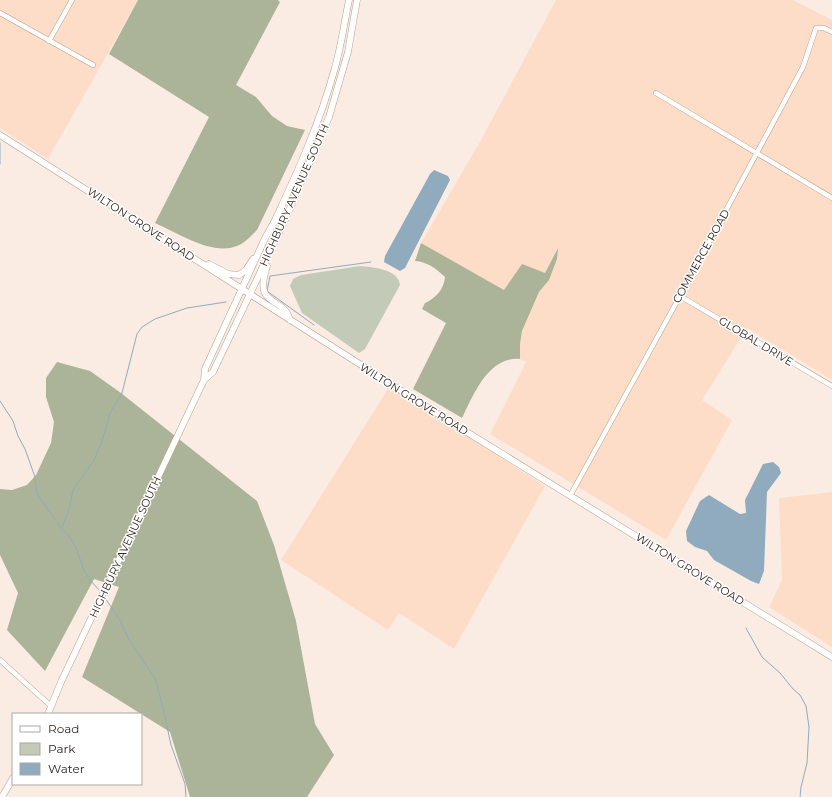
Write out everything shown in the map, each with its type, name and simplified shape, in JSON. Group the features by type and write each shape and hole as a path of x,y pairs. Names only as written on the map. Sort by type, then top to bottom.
{"main road":[{"name":"HIGHBURY AVENUE SOUTH","path":"48,713 204,380 205,369 262,244 290,187 318,120 334,72 340,50 349,0"},
{"name":"HIGHBURY AVENUE SOUTH","path":"204,380 213,372 272,248 329,117 348,52 357,0"},
{"name":"WILTON GROVE ROAD","path":"0,135 457,426 832,657"},
{"path":"175,246 193,254 228,274 238,276 246,270 262,244"},
{"path":"272,248 262,281 263,288 268,298 284,310 290,320"},
{"path":"2,797 12,780"}],"street":[{"path":"49,41 72,0"},
{"path":"0,13 93,65"},
{"name":"COMMERCE ROAD","path":"570,496 680,296 803,67 816,28 824,28 832,32"},
{"path":"656,93 832,198"},
{"name":"GLOBAL DRIVE","path":"680,296 832,386"},
{"path":"0,660 52,706"}],"shaded area":[{"path":"0,0 138,0 48,159 0,128"},
{"path":"556,0 793,0 832,20 832,380 747,328 702,400 732,420 666,540 490,434 526,362 520,359 522,331 539,292 549,280 557,259 557,249 545,273 504,290 421,243 481,140"},
{"path":"389,387 545,486 454,649 399,613 388,630 281,560"},
{"path":"832,492 832,647 769,607 782,580 779,498"}],"green space":[{"path":"138,0 278,0 280,2 236,85 256,97 272,116 287,126 305,130 257,230 240,245 227,248 206,246 155,223 209,117 109,54"},
{"path":"421,243 504,290 522,264 545,273 558,248 557,259 549,280 539,292 522,331 520,359 509,360 499,364 490,371 483,379 471,399 462,418 413,389 446,323 422,309 425,303 433,299 439,293 445,277 431,266 415,261"},
{"path":"360,266 378,268 390,272 395,275 400,285 365,349 359,353 302,313 290,286 293,279 301,275"},
{"path":"57,362 90,371 121,393 257,501 274,545 296,621 315,724 334,755 307,797 190,797 170,732 142,714 142,713 140,713 82,677 119,587 94,579 45,671 7,630 18,593 0,555 0,489 12,490 27,485 36,475 51,443 54,422 46,397 46,378"}],"water":[{"path":"434,170 448,176 450,180 405,268 400,271 384,262 385,256 430,174"},
{"path":"773,462 779,467 781,473 767,492 764,571 759,584 714,560 707,551 695,547 687,541 686,531 700,501 709,495 740,514 746,513 745,500 763,464"}],"waterway":[{"path":"0,143 0,164"},
{"path":"314,325 267,291 270,276 371,262"},
{"path":"62,528 69,509 73,490 94,460 101,444 111,411 122,393 137,334 142,327 155,319 187,308 226,302"},
{"path":"0,401 13,421 18,436 25,449 35,477 37,494 71,539 76,547 83,568 89,579 101,592"},
{"path":"105,598 120,620 129,640 155,678 171,745 185,784 186,797"},
{"path":"746,628 762,657 780,673 800,695 806,706 809,727 807,763 800,797"}]}
